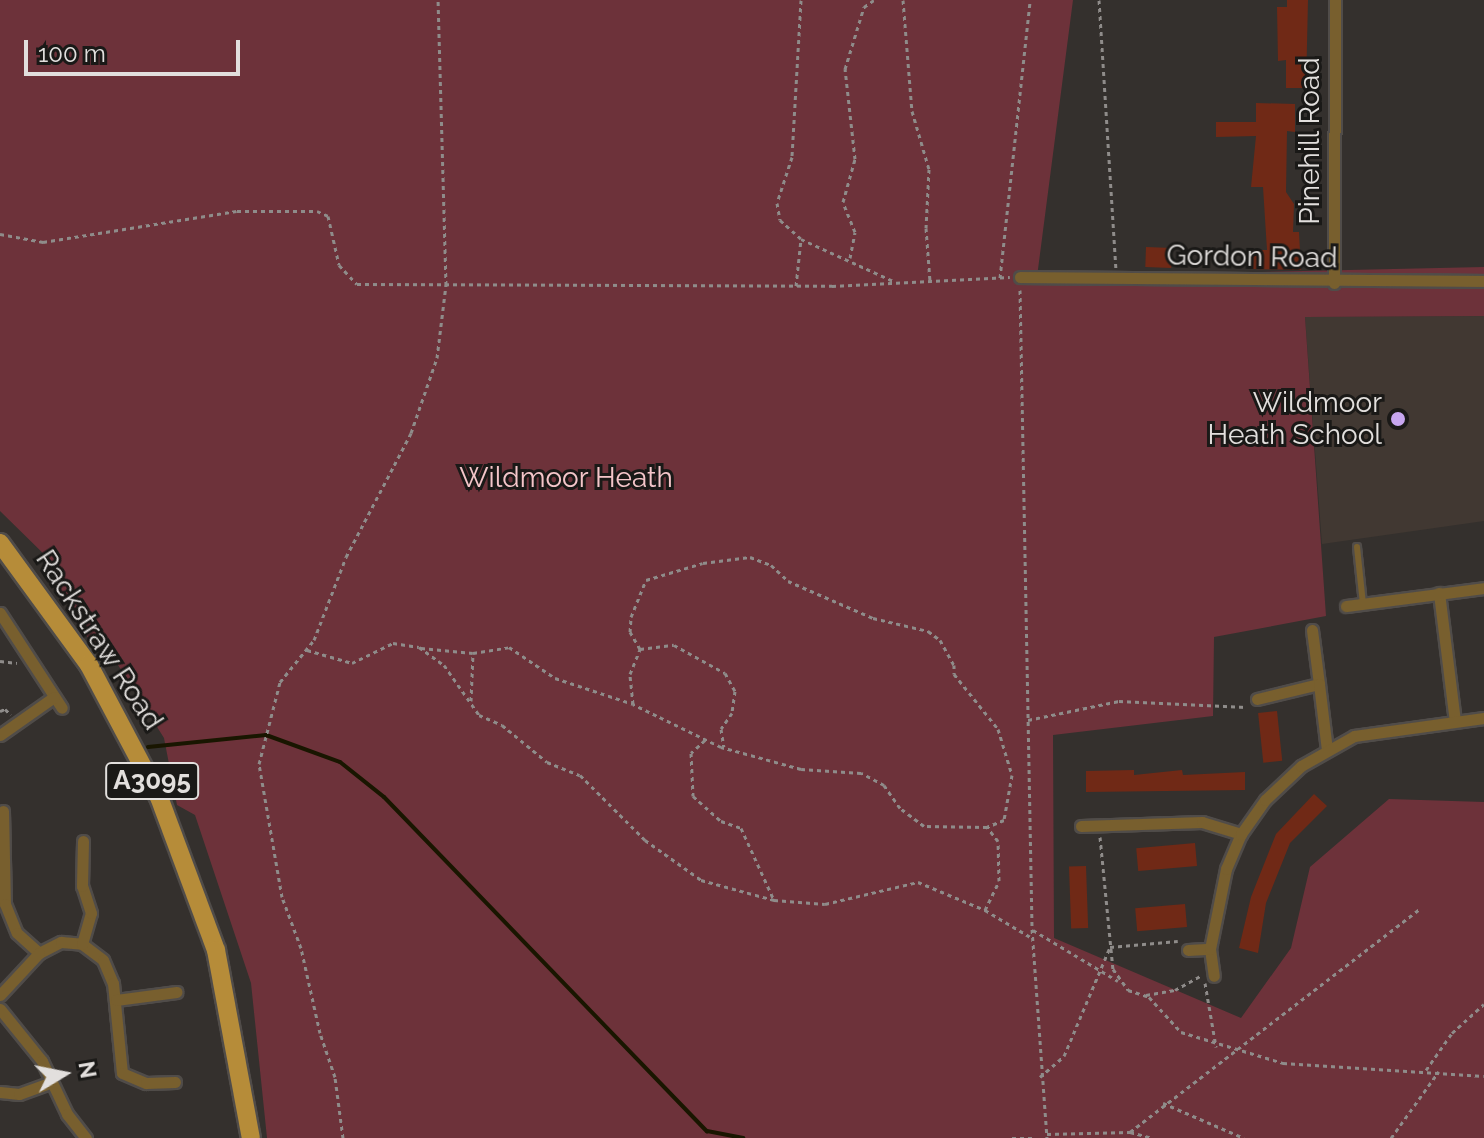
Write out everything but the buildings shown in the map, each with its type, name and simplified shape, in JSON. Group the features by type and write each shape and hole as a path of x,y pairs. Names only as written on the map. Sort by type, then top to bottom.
{"main road":[{"name":"Rackstraw Road","path":"0,543 89,665 159,797 216,950 251,1138"}],"street":[{"name":"Pinehill Road","path":"1334,283 1335,0"},
{"name":"Gordon Road","path":"1020,277 1334,283 1484,281"},
{"path":"1346,606 1484,588"},
{"path":"1439,593 1455,721"},
{"path":"0,613 58,702 0,735"},
{"path":"1312,630 1327,750"},
{"path":"1255,703 1319,684"},
{"path":"1214,976 1210,949 1226,869 1241,834 1265,800 1327,750 1354,736 1484,718"},
{"path":"3,811 5,904 17,933 39,953"},
{"path":"1081,826 1202,822 1241,834"},
{"path":"82,944 91,913 82,886 83,841"},
{"path":"0,995 39,953 61,942 82,944 103,960 116,1000 122,1073 146,1083 175,1082"},
{"path":"1188,950 1210,949"},
{"path":"116,1000 176,992"},
{"path":"0,1009 42,1061 50,1083 82,1136"},
{"path":"0,1092 19,1094 50,1083"}],"lane":[{"path":"1357,547 1363,604"}],"path":[{"path":"343,1138 335,1077 320,1033 301,948 282,897 259,764 280,682 306,650 346,557 411,433 437,358 446,285 438,0"},
{"path":"801,0 792,157 777,203 780,220 801,239 850,258 894,282"},
{"path":"850,258 855,232 843,202 855,159 845,69 864,7 874,0"},
{"path":"903,0 912,111 929,169 926,228 931,281"},
{"path":"1000,278 1030,0"},
{"path":"1099,0 1109,224 1117,279"},
{"path":"0,234 56,241 237,211 317,211 328,216 345,275 357,284 796,286 1020,277 1032,938 1046,1137 1130,1132 1153,1138"},
{"path":"796,286 801,239"},
{"path":"306,650 352,663 393,643 473,653 509,647 555,678 633,704 724,748 801,769 861,773 884,785 900,808 924,826 987,827 1004,820 1012,775 998,729 954,674 947,653 928,631 873,618 788,581 771,565 750,557 703,563 646,580 631,617 630,632 640,649"},
{"path":"640,649 674,645 725,673 735,691 732,713 721,729 724,748"},
{"path":"419,647 444,665 479,715 502,725 522,746 580,775 645,840 701,880 774,900 825,904 918,882 985,910 1032,938"},
{"path":"633,704 630,674 640,649"},
{"path":"471,701 473,653"},
{"path":"1028,720 1119,701 1255,703"},
{"path":"705,740 691,753 693,796 721,821 741,828 774,900"},
{"path":"1099,825 1110,947 1118,981"},
{"path":"985,910 999,881 998,841 987,827"},
{"path":"1130,1132 1163,1103 1420,909"},
{"path":"1032,929 1074,952 1099,974 1145,996 1181,1032 1216,1047 1283,1063 1484,1076"},
{"path":"1110,947 1186,940 1188,950"},
{"path":"1040,1077 1064,1056 1110,947"},
{"path":"1145,996 1175,990 1204,974 1216,1047"},
{"path":"1426,1070 1452,1033 1484,1004"},
{"path":"1391,1138 1439,1071"},
{"path":"1163,1103 1244,1138"},
{"path":"1012,1138 1032,1138"}],"shaded area":[{"name":"Wildmoor Heath School","path":"1484,316 1484,521 1322,544 1305,317"}],"green space":[{"name":"Wildmoor Heath","path":"0,0 1073,0 1037,277 1484,267 1484,316 1305,317 1326,616 1214,637 1213,716 1053,735 1054,938 1241,1018 1291,948 1310,867 1389,799 1484,802 1484,1138 267,1138 251,983 195,815 177,805 164,738 108,649 88,638 58,586 65,582 53,563 0,511"}],"waterway":[{"path":"148,747 266,735 340,762 384,797 707,1131 743,1138"}],"place":[{"name":"Wildmoor Heath School","path":"1398,419"}]}
